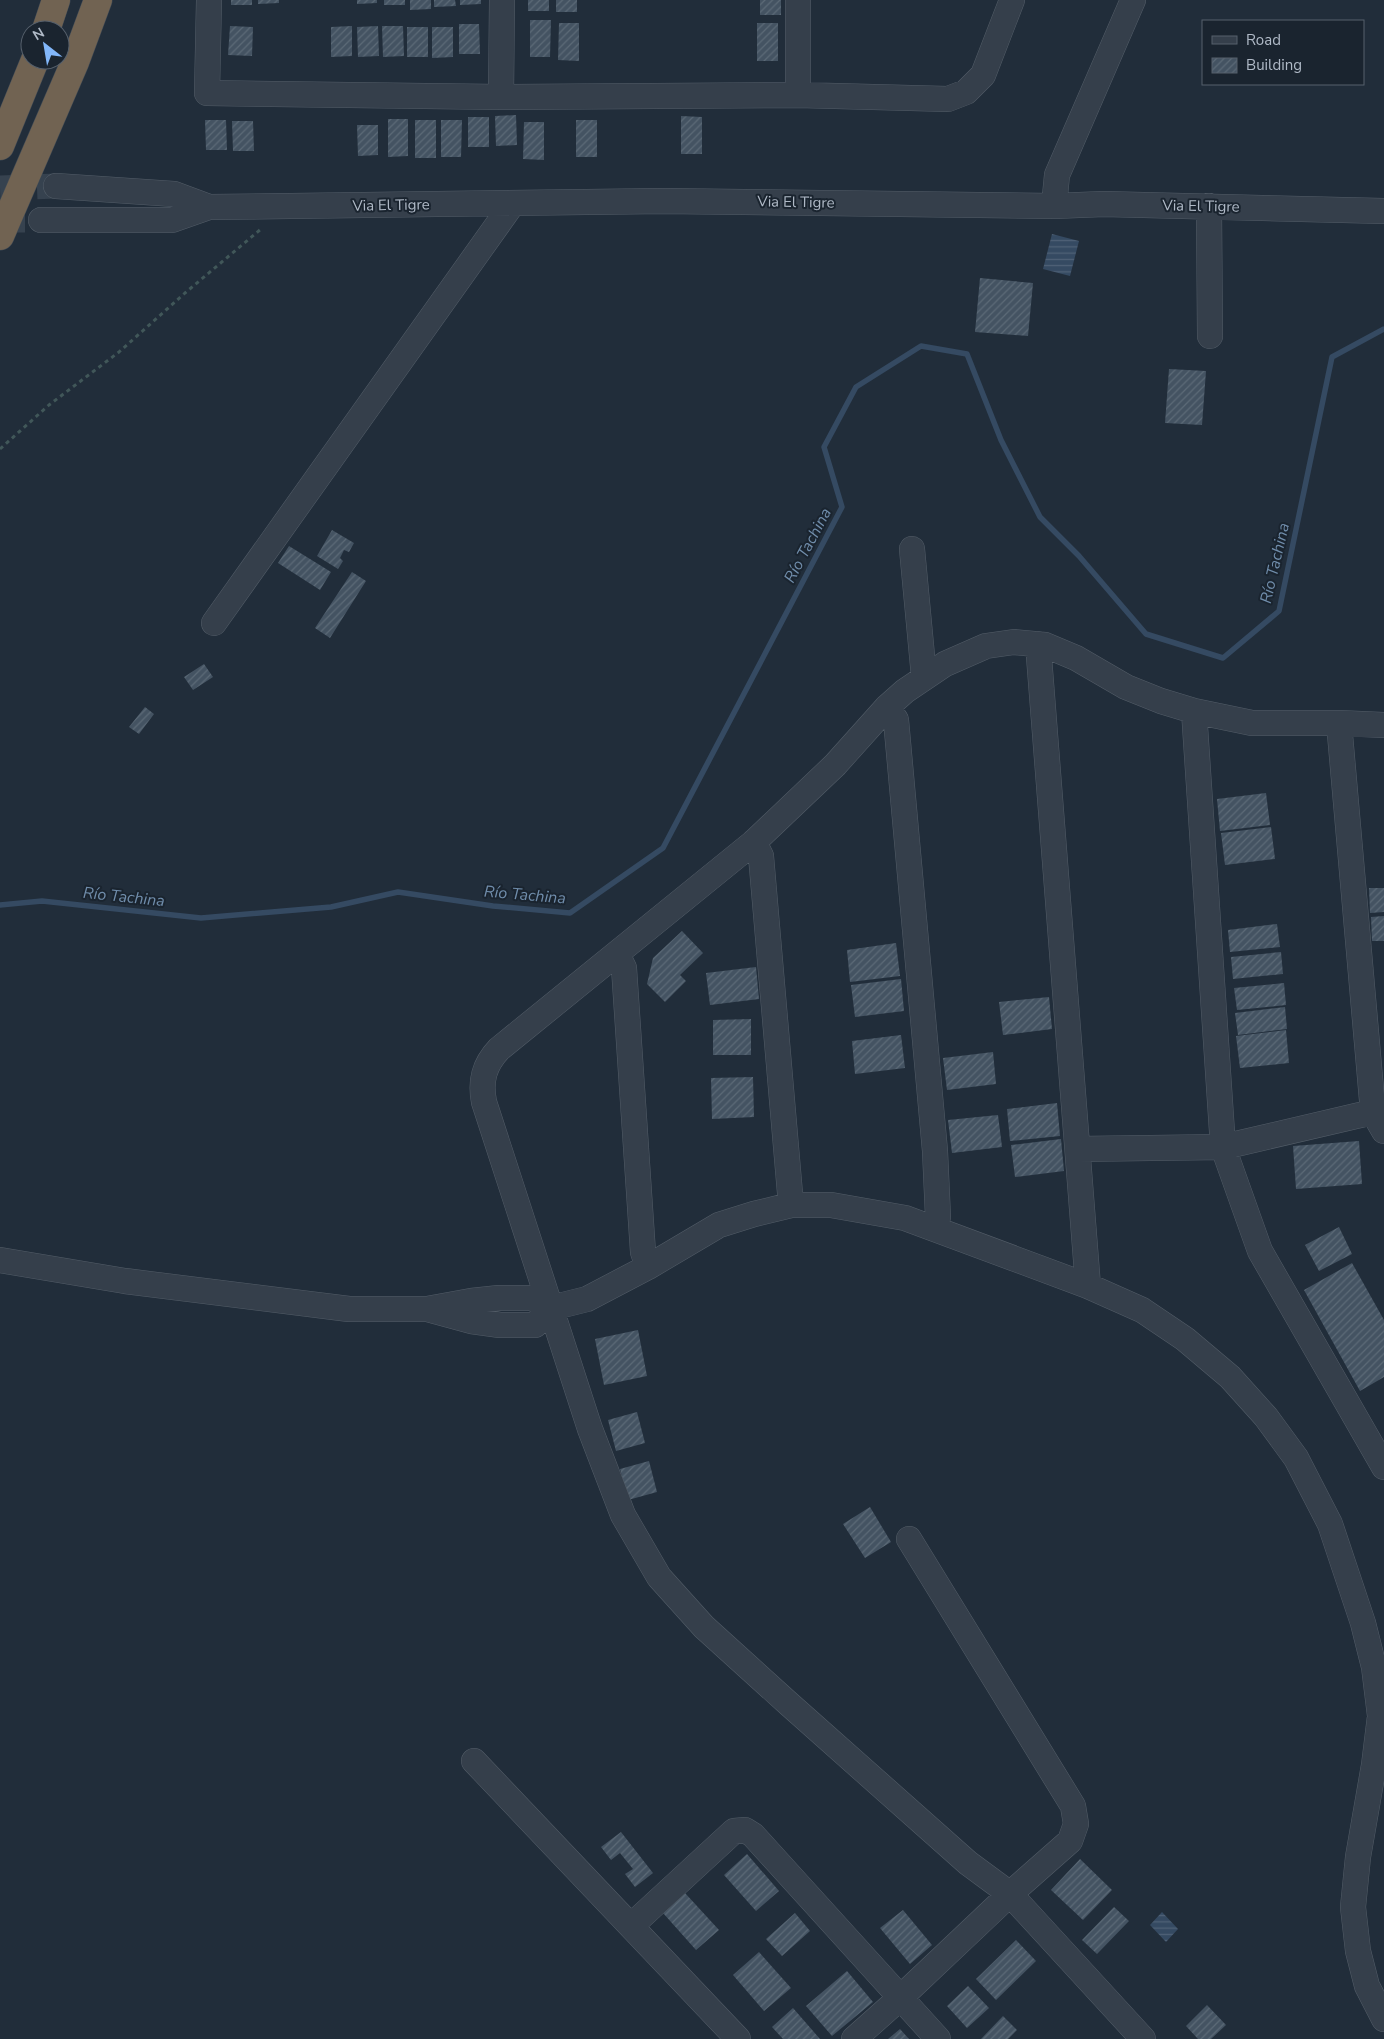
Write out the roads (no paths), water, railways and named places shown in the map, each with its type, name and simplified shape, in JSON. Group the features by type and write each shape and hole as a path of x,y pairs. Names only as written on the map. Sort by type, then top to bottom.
{"highway":[{"path":"49,20 56,0"},
{"path":"0,236 75,62 98,0"},
{"path":"0,146 31,70"}],"street":[{"path":"209,0 207,93 501,97 798,95 948,99 958,96 976,84 983,75 1012,0"},
{"path":"501,97 502,0"},
{"path":"798,0 798,95"},
{"path":"1054,206 1057,175 1133,0"},
{"name":"Via El Tigre","path":"56,186 174,194 209,206 664,201 1054,206 1104,204 1384,211"},
{"path":"214,623 513,203"},
{"name":"Via El Tigre","path":"41,220 172,220 209,206"},
{"path":"1209,206 1210,336"},
{"path":"912,549 924,677"},
{"path":"1144,2039 1010,1894 968,1863 789,1704 704,1627 658,1576 623,1515 590,1429 484,1102 483,1077 491,1057 499,1049 754,842 835,765 887,707 924,677 986,646 1014,642 1038,644 1061,650 1126,687 1161,702 1194,712 1252,723 1384,725"},
{"path":"1038,644 1088,1286"},
{"path":"887,707 896,720 902,778 935,1150 938,1217 934,1228"},
{"path":"1194,712 1223,1147 1260,1251 1384,1467"},
{"path":"1078,1149 1223,1147 1378,1122 1339,723"},
{"path":"754,842 761,856 791,1205"},
{"path":"617,954 624,968 643,1252 648,1267"},
{"path":"0,1260 125,1281 349,1309 427,1309 471,1321 500,1325 535,1325 551,1308 587,1299 648,1267 719,1225 791,1205 831,1205 905,1218 1088,1286 1142,1310 1185,1339 1230,1377 1266,1417 1296,1458 1330,1524 1349,1578 1364,1623 1382,1714 1358,1857 1353,1907 1358,1951 1367,1986 1384,2019"},
{"path":"854,2039 1070,1840 1076,1824 1073,1806 909,1539"},
{"path":"474,1761 632,1925 738,2039"},
{"path":"632,1925 734,1831 744,1830 753,1835 938,2039"}],"water":[{"path":"1052,234 1079,241 1070,276 1043,269"},
{"path":"1162,1912 1178,1929 1166,1942 1150,1925"}],"waterway":[{"name":"Río Tachina","path":"0,905 42,901 201,918 331,907 398,892 493,906 570,913 663,848 842,507 824,447 856,387 921,346 967,354 1001,440 1040,517 1079,556 1146,634 1223,658 1279,611 1332,357 1384,329"}],"tunnel":[{"path":"0,188 56,186"},
{"path":"0,220 41,220"}]}
